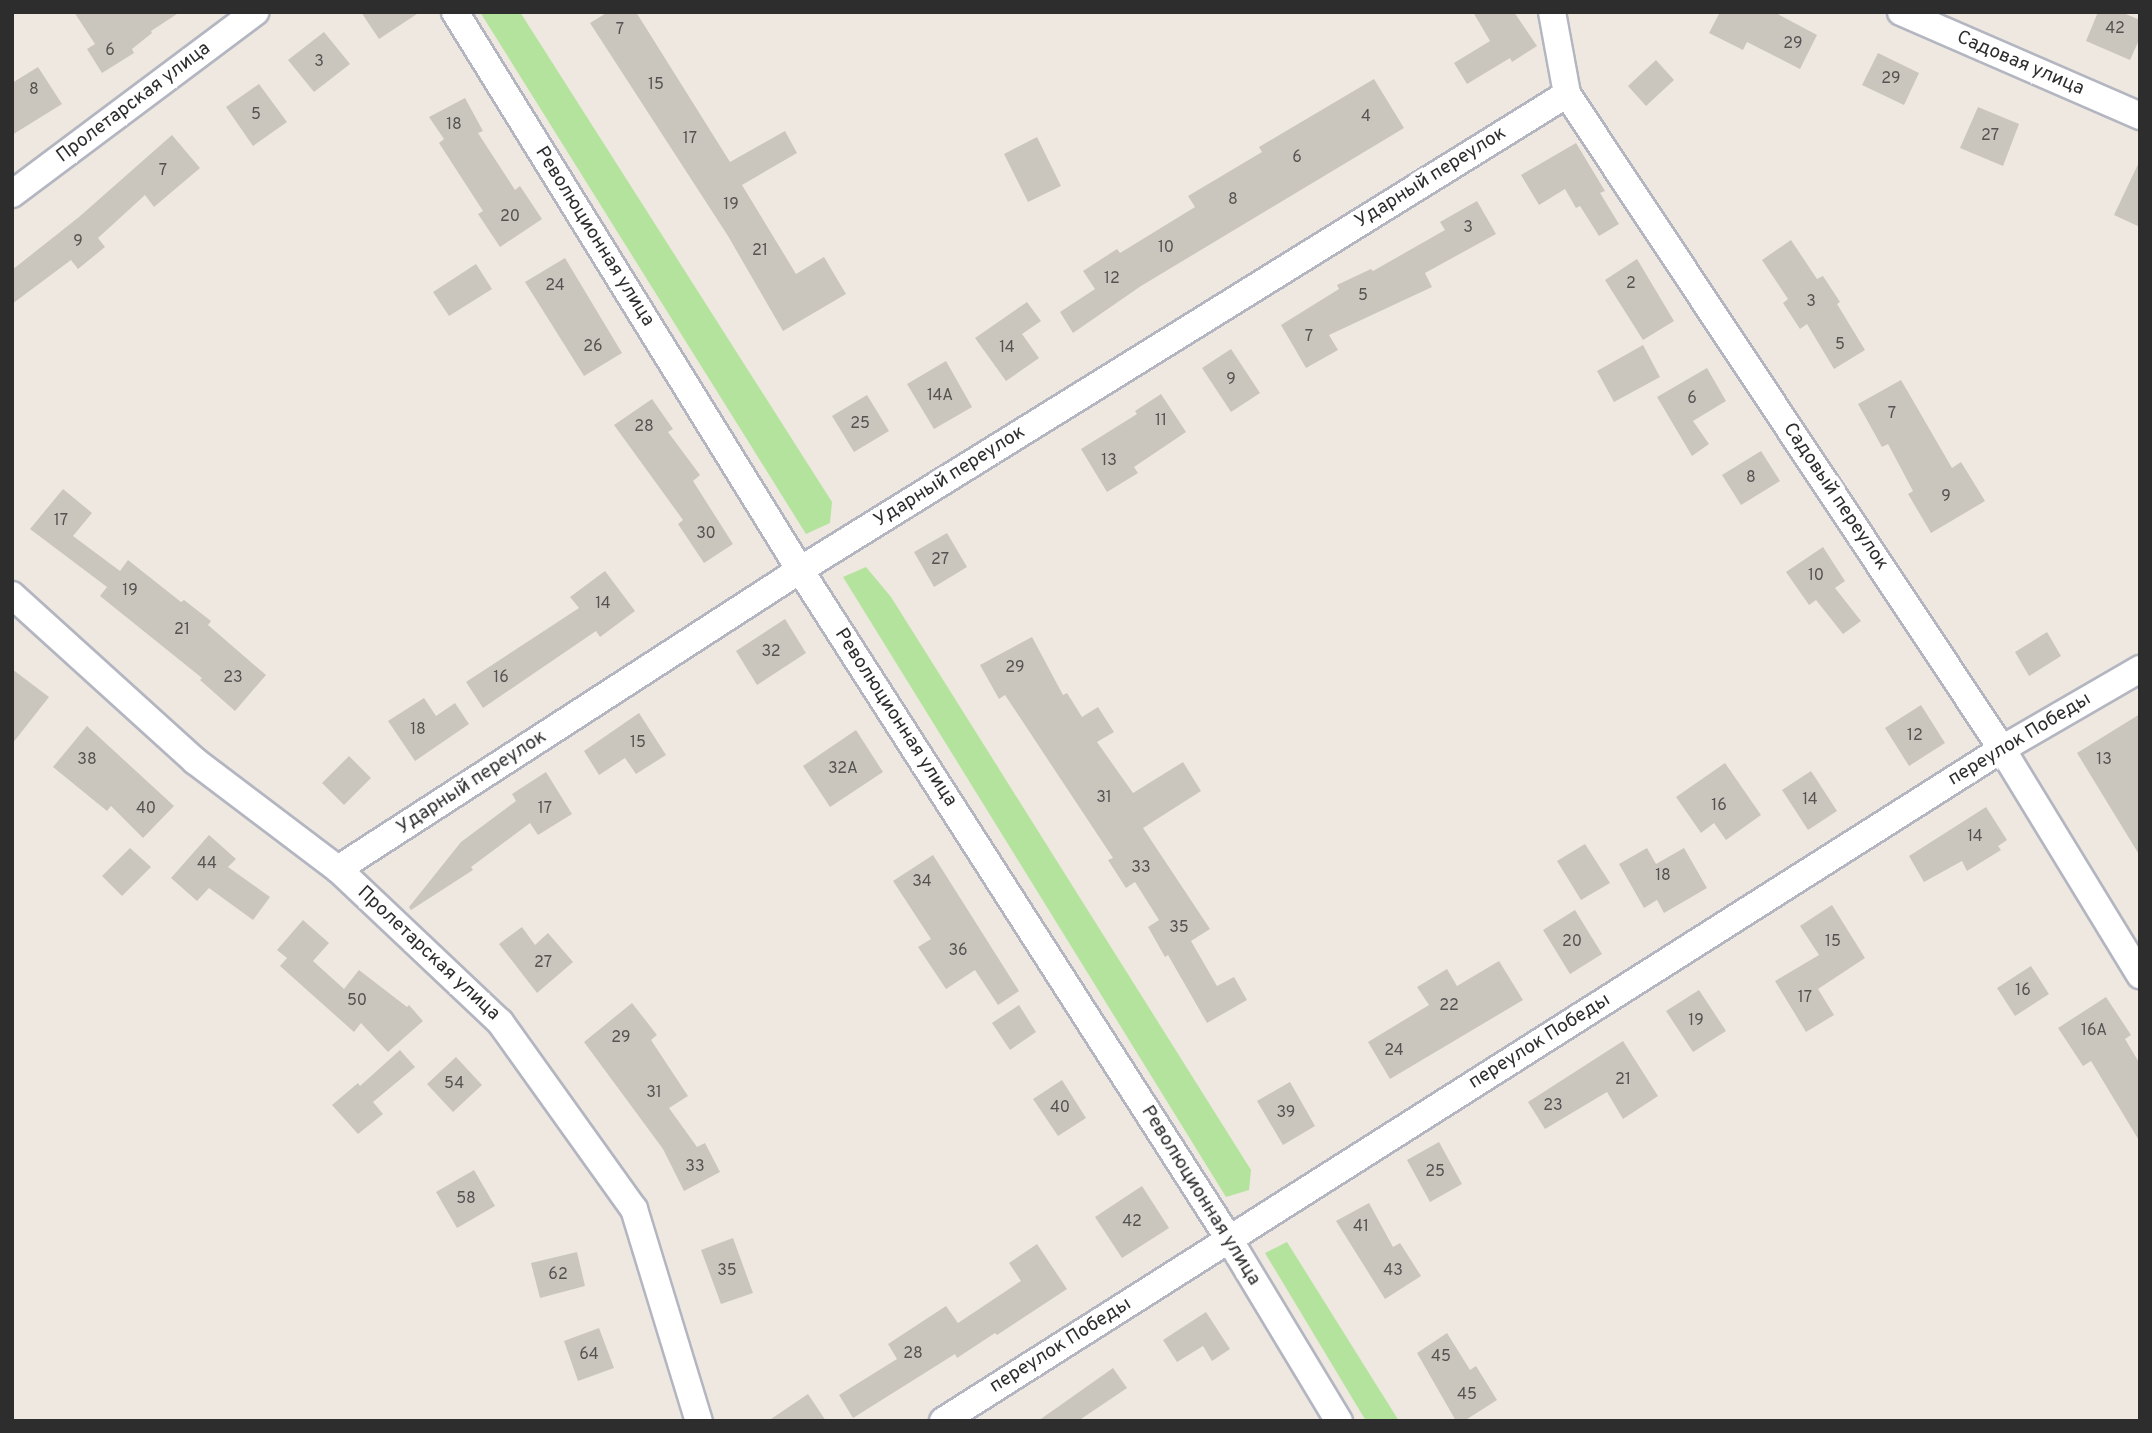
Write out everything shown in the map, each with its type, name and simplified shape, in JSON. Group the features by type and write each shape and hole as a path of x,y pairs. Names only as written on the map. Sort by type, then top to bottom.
{"street":[{"name":"Пролетарская улица","path":"12,194 256,12"},
{"name":"Революционная улица","path":"455,12 800,570 1230,1240 1339,1421"},
{"name":"Садовый переулок","path":"1552,12 1567,94 2002,749 2140,975"},
{"name":"Садовая улица","path":"1901,12 2140,116"},
{"name":"Ударный переулок","path":"338,869 800,570 1567,94"},
{"name":"Пролетарская улица","path":"12,595 195,761 338,869 500,1021 634,1209 699,1421"},
{"name":"переулок Победы","path":"943,1421 2002,749 2140,669"}],"green space":[{"path":"480,12 520,12 832,502 830,523 806,534"},
{"path":"866,567 891,597 1251,1170 1249,1190 1226,1197 843,577"},
{"path":"1287,1242 1399,1421 1366,1421 1265,1253"}],"building":[{"path":"74,12 180,12 151,31 152,33 132,49 134,53 102,73 87,49 95,44"},
{"path":"361,12 420,12 379,39"},
{"path":"608,12 636,12 730,162 785,131 797,153 742,185 796,274 824,257 846,294 783,331 728,236 590,23"},
{"path":"1473,12 1514,12 1537,46 1512,62 1510,58 1467,84 1454,63 1490,41"},
{"path":"1720,12 1774,12 1817,35 1800,69 1747,42 1743,50 1709,33"},
{"path":"2098,12 2121,12 2140,20 2140,38 2130,60 2086,41"},
{"path":"324,32 350,64 314,92 288,60"},
{"path":"1878,53 1919,73 1904,105 1862,85"},
{"path":"1656,60 1674,80 1646,106 1628,86"},
{"path":"38,67 62,104 12,135 12,83"},
{"path":"1374,79 1404,128 1141,286 1073,333 1060,312 1095,289 1083,271 1117,249 1120,253 1195,207 1188,196 1262,152 1259,147"},
{"path":"259,84 287,122 253,146 226,107"},
{"path":"465,98 483,131 478,133 515,190 520,186 542,219 500,247 478,214 483,211 439,143 444,139 429,117"},
{"path":"1978,107 2019,124 2003,166 1960,148"},
{"path":"172,135 200,168 154,207 145,195 98,238 105,247 78,269 71,260 12,304 12,270 79,217"},
{"path":"1037,137 1061,186 1028,202 1004,154"},
{"path":"1576,143 1605,191 1600,193 1619,224 1599,236 1580,206 1576,208 1565,189 1539,205 1521,175"},
{"path":"2140,160 2140,227 2114,215"},
{"path":"1477,201 1496,234 1425,273 1432,287 1329,335 1338,350 1306,368 1281,325 1339,289 1337,285 1371,269 1373,271 1445,230 1440,222"},
{"path":"1791,240 1817,279 1823,276 1865,350 1834,369 1807,324 1800,329 1783,303 1788,299 1762,260"},
{"path":"565,258 622,353 584,376 525,282"},
{"path":"1637,259 1674,321 1643,340 1605,280"},
{"path":"476,264 492,289 449,316 433,292"},
{"path":"1027,302 1041,321 1022,334 1039,358 1006,381 975,338"},
{"path":"1643,345 1660,377 1614,402 1597,371"},
{"path":"1231,349 1260,393 1231,412 1202,368"},
{"path":"946,361 972,407 934,429 907,384"},
{"path":"1707,368 1726,401 1693,421 1709,444 1692,456 1657,397"},
{"path":"1901,380 1952,468 1961,462 1985,501 1931,533 1908,494 1913,491 1888,444 1882,447 1858,404"},
{"path":"1161,394 1186,432 1134,467 1138,473 1107,492 1081,449 1137,414 1135,411"},
{"path":"867,395 889,431 854,452 832,416"},
{"path":"652,399 673,429 668,432 700,475 693,481 733,544 704,563 678,524 683,520 614,425"},
{"path":"1761,451 1780,481 1741,505 1722,475"},
{"path":"63,489 92,513 73,536 120,571 128,560 181,602 184,600 211,621 208,625 266,675 235,711 200,680 202,678 100,596 107,587 30,529"},
{"path":"947,533 967,567 934,587 914,552"},
{"path":"1823,547 1845,581 1835,588 1861,621 1843,634 1816,600 1809,605 1786,572"},
{"path":"605,571 635,611 600,637 596,631 483,708 466,682 579,608 570,597"},
{"path":"785,619 806,653 757,685 736,651"},
{"path":"2047,632 2061,656 2029,676 2015,652"},
{"path":"1032,637 1063,695 1067,693 1082,717 1098,707 1114,732 1097,742 1133,793 1183,762 1201,791 1143,828 1210,929 1191,941 1217,986 1234,977 1247,1000 1207,1023 1168,955 1165,957 1148,927 1159,920 1135,882 1126,888 1108,860 1113,858 1005,695 999,699 980,665"},
{"path":"12,669 49,697 12,744"},
{"path":"424,698 436,716 455,703 469,724 415,761 388,721"},
{"path":"1921,705 1945,743 1909,766 1885,728"},
{"path":"639,713 666,755 636,774 625,758 599,775 584,751"},
{"path":"2140,714 2140,856 2077,753"},
{"path":"87,726 174,806 143,838 111,806 107,811 53,767"},
{"path":"856,730 883,772 830,807 803,766"},
{"path":"349,756 371,778 344,805 322,783"},
{"path":"1725,763 1761,815 1726,840 1714,823 1701,833 1676,797"},
{"path":"1811,771 1837,811 1808,830 1782,790"},
{"path":"546,772 572,814 538,835 530,823 471,867 473,870 411,910 409,907 461,842 516,801 512,794"},
{"path":"1986,807 2007,840 1998,846 2001,850 1967,871 1962,861 1924,882 1909,856"},
{"path":"209,835 236,859 228,867 270,897 253,920 209,888 197,901 171,878"},
{"path":"1585,844 1610,883 1581,900 1557,861"},
{"path":"130,848 151,867 122,896 102,876"},
{"path":"1647,848 1656,864 1684,848 1707,888 1664,913 1657,900 1644,908 1619,864"},
{"path":"933,855 1019,991 998,1005 975,970 946,989 918,947 931,939 893,881"},
{"path":"1832,905 1865,958 1818,989 1834,1015 1806,1032 1775,981 1819,955 1800,926"},
{"path":"1575,910 1602,954 1570,974 1543,930"},
{"path":"303,920 329,943 313,961 344,989 359,970 407,1007 409,1005 423,1021 388,1052 361,1023 354,1032 280,966 287,958 277,950"},
{"path":"522,927 535,945 548,933 573,962 537,993 499,944"},
{"path":"1499,961 1523,1000 1390,1079 1368,1042 1429,1005 1417,987 1447,969 1457,986"},
{"path":"2031,966 2049,994 2015,1016 1997,988"},
{"path":"1699,990 1726,1031 1693,1052 1666,1011"},
{"path":"2106,997 2131,1035 2125,1039 2140,1064 2140,1142 2091,1061 2083,1066 2058,1028"},
{"path":"632,1003 657,1035 651,1040 688,1096 669,1108 697,1147 705,1143 720,1172 684,1191 663,1149 584,1042"},
{"path":"1019,1005 1036,1032 1010,1050 992,1023"},
{"path":"1623,1041 1658,1096 1623,1119 1607,1092 1545,1129 1528,1102"},
{"path":"400,1050 415,1067 373,1102 383,1114 358,1134 332,1105 358,1083 360,1086"},
{"path":"456,1057 482,1085 453,1112 427,1084"},
{"path":"1062,1080 1086,1118 1058,1136 1033,1099"},
{"path":"1290,1082 1315,1126 1283,1145 1257,1101"},
{"path":"1439,1142 1462,1184 1430,1202 1407,1160"},
{"path":"474,1170 495,1206 457,1228 436,1192"},
{"path":"1142,1186 1169,1228 1122,1258 1095,1217"},
{"path":"1369,1203 1393,1247 1400,1243 1421,1276 1385,1299 1336,1221"},
{"path":"733,1238 753,1293 721,1304 701,1250"},
{"path":"1037,1244 1067,1289 997,1335 995,1333 957,1358 955,1354 853,1418 839,1395 897,1359 888,1344 946,1306 958,1323 1021,1281 1009,1263"},
{"path":"577,1252 585,1286 540,1298 531,1263"},
{"path":"1206,1312 1230,1349 1212,1361 1203,1346 1177,1362 1163,1340"},
{"path":"599,1328 614,1368 578,1381 564,1341"},
{"path":"1447,1333 1470,1370 1476,1366 1497,1400 1464,1421 1456,1421 1417,1353"},
{"path":"1113,1368 1127,1388 1078,1421 1038,1421"},
{"path":"808,1394 826,1421 768,1421"}]}
